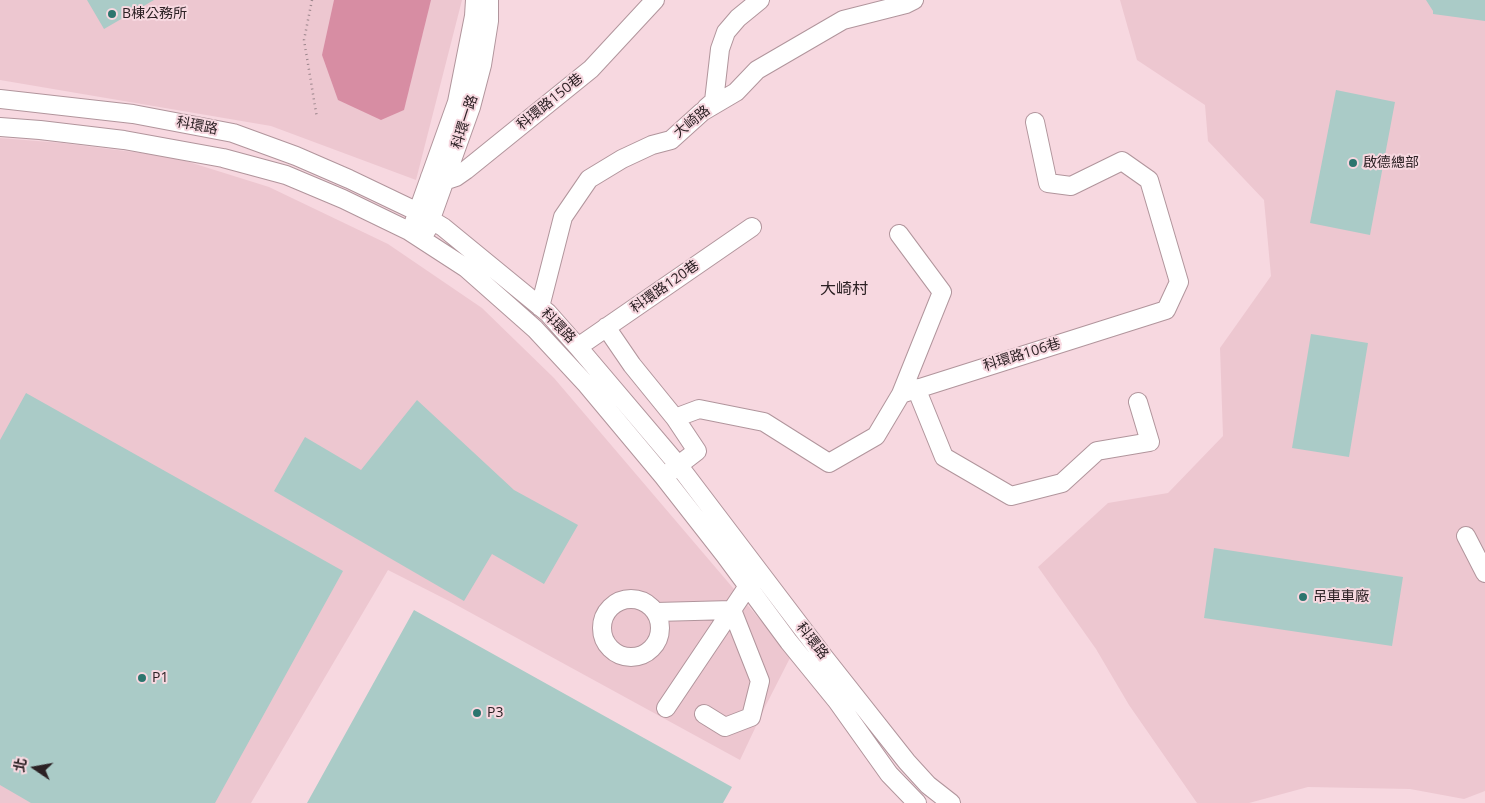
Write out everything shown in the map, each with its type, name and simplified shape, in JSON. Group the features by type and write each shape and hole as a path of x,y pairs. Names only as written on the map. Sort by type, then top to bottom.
{"street":[{"name":"科環一路","path":"417,235 437,179 457,102 474,16 475,0"},
{"name":"科環一路","path":"437,179 471,107 488,30 489,0"},
{"name":"科環路150巷","path":"437,179 456,177 466,170 591,68 654,0"},
{"path":"702,112 714,101 720,49 726,32 738,18 760,0"},
{"name":"大崎路","path":"540,307 563,217 589,180 622,159 652,145 670,140 702,112 736,92 757,70 843,20 906,4 914,0"},
{"name":"科環路","path":"0,99 133,114 233,133 296,156 424,215 478,254 548,312 679,466 755,581 789,642 838,702 890,774 917,803"},
{"name":"科環路106巷","path":"908,391 1166,310 1179,282 1149,180 1122,161 1071,186 1048,183 1035,122"},
{"name":"科環路","path":"0,127 124,140 223,158 286,175 343,199 417,235 466,268 535,329 587,385 663,476 755,581 906,762 928,785 951,803"},
{"name":"科環路120巷","path":"578,347 752,227"},
{"path":"675,418 700,409 764,422 829,464 876,436 908,391 942,292 899,234"},
{"path":"606,327 632,365 675,418 697,451 663,476"},
{"path":"908,391 944,456 1011,496 1062,483 1097,450 1150,442 1138,402"},
{"path":"1466,536 1485,573"},
{"path":"666,708 732,610 755,581"},
{"path":"656,612 732,610"},
{"path":"704,714 725,727 751,717 760,681 732,610"}],"path":[{"path":"312,0 304,40 317,118"}],"shaded area":[{"path":"0,0 462,0 416,180 271,126 0,80"},
{"path":"334,0 431,0 404,110 381,120 338,100 322,55"},
{"path":"1120,0 1485,0 1485,791 1464,799 1410,789 1308,787 1249,803 1197,803 1129,705 1096,649 1038,567 1108,503 1168,493 1223,436 1220,348 1271,276 1264,200 1208,141 1205,105 1137,60"},
{"path":"0,138 62,143 173,157 269,187 388,244 482,308 554,378 791,656 740,760 451,602 388,570 251,803 0,803"}],"building":[{"name":"B棟公務所","path":"87,0 154,0 104,29"},
{"path":"1426,0 1485,0 1485,21 1433,14"},
{"name":"啟德總部","path":"1336,90 1395,102 1370,235 1310,223"},
{"path":"1311,334 1368,343 1349,457 1292,448"},
{"name":"P1","path":"26,393 343,571 215,803 31,803 0,785 0,440"},
{"path":"417,400 514,490 578,525 544,584 492,554 464,601 274,491 305,437 361,470"},
{"name":"吊車車廠","path":"1214,548 1403,577 1392,646 1204,618"},
{"name":"P3","path":"414,610 732,787 723,803 307,803"}],"place":[{"name":"B棟公務所","path":"112,14"},
{"name":"啟德總部","path":"1353,163"},
{"name":"吊車車廠","path":"1303,597"},
{"name":"P1","path":"142,678"},
{"name":"P3","path":"477,713"}],"district":[{"name":"大崎村","path":"844,289"}]}
